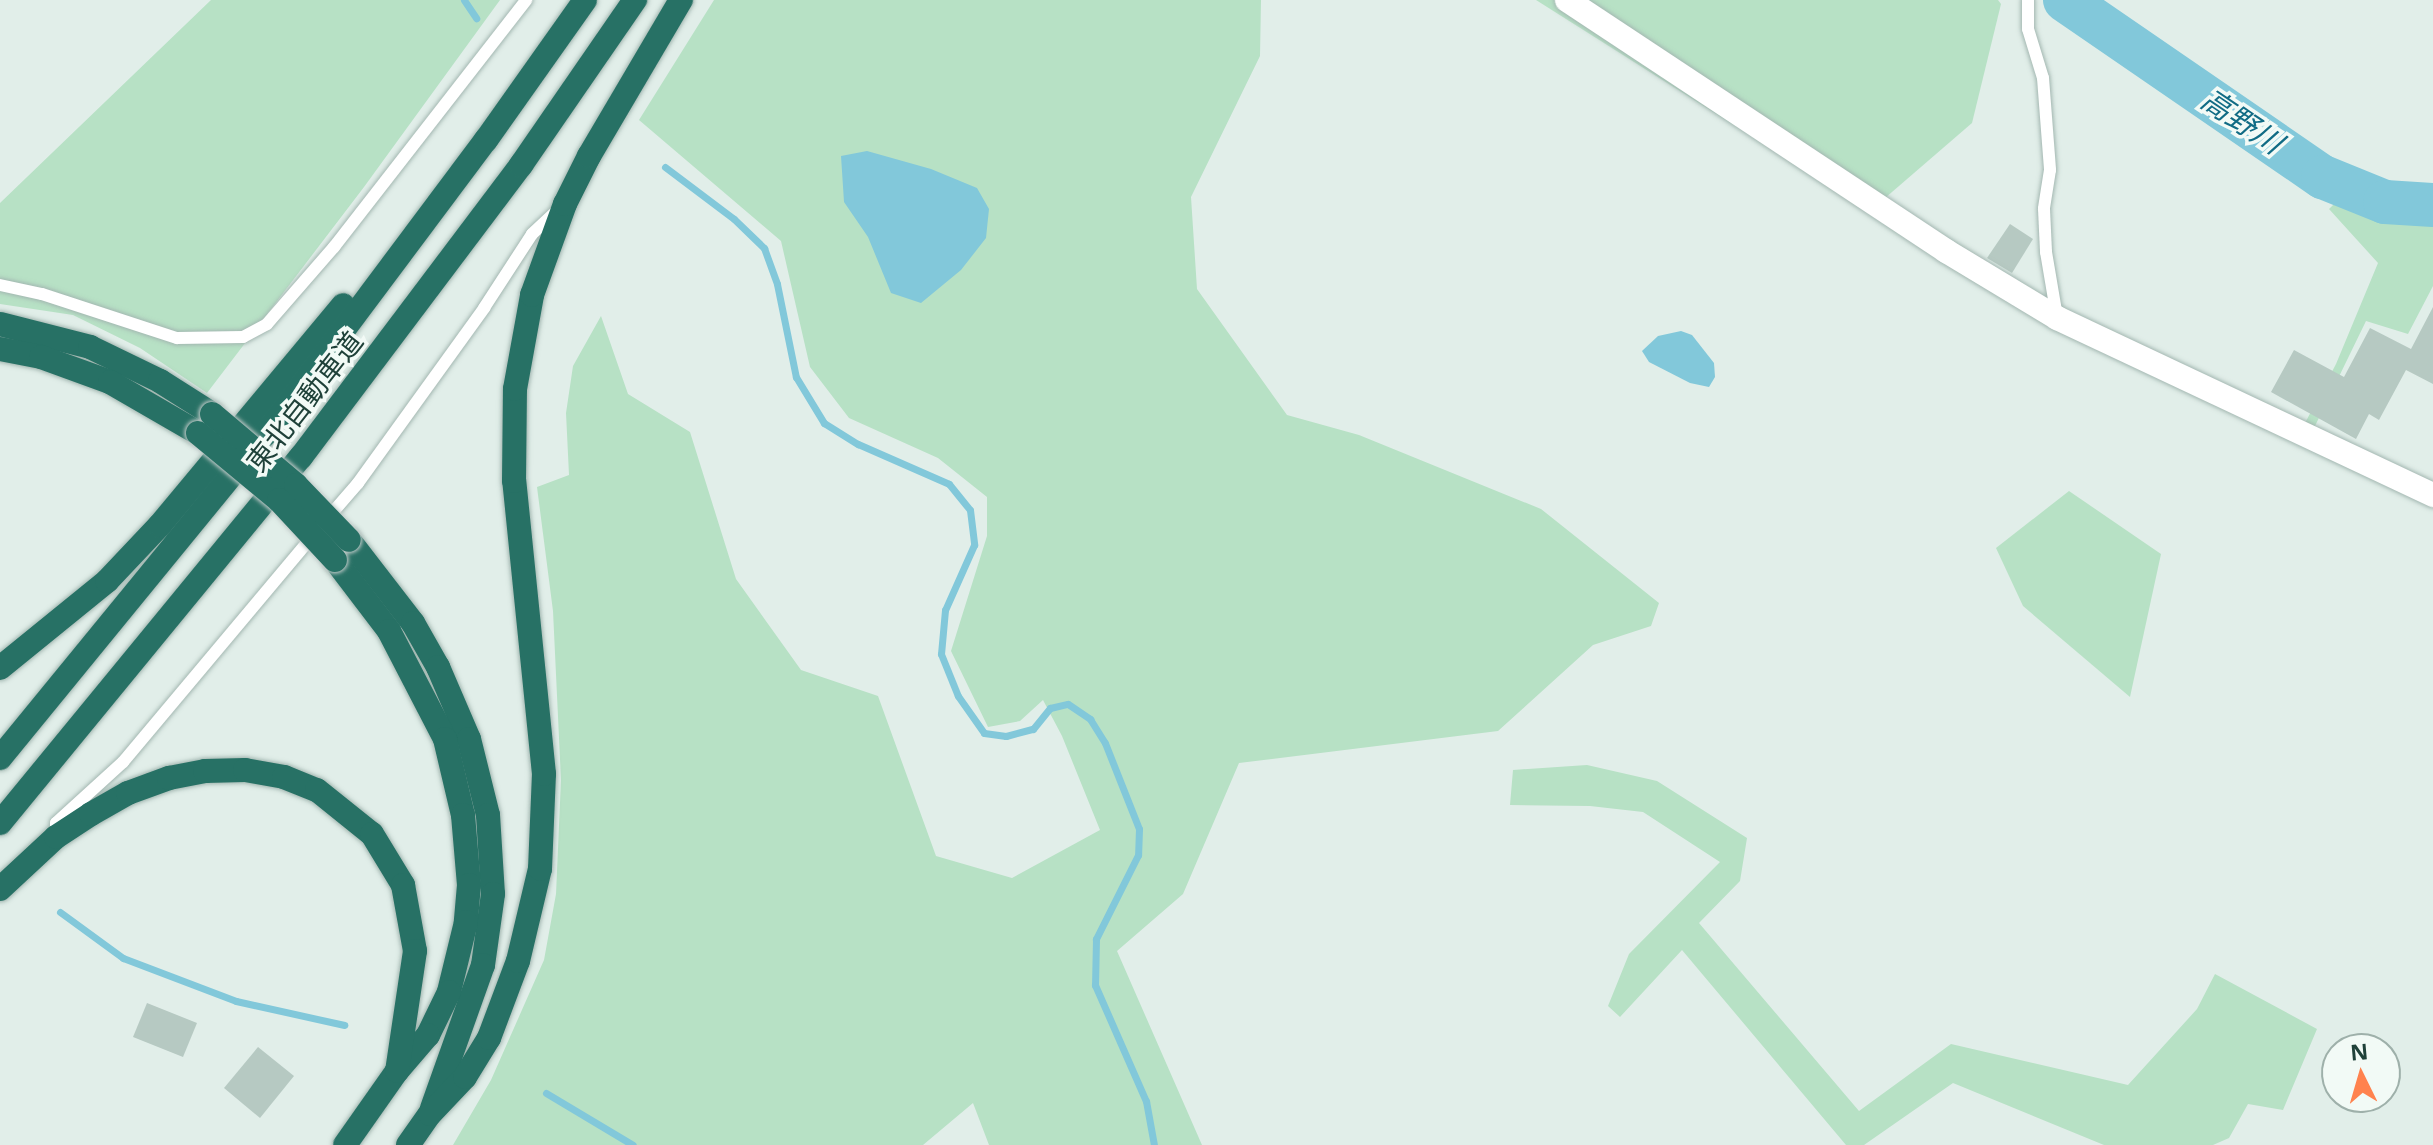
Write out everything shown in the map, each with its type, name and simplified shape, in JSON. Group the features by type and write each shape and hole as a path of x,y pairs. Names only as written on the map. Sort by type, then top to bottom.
{"highway":[{"name":"東北自動車道","path":"0,758 271,427 486,140 585,0"},
{"name":"東北自動車道","path":"0,823 301,457 521,165 635,0"},
{"path":"408,1145 430,1114 465,1077 489,1038 518,961 540,869 544,774 516,512 514,403 532,295 565,204 611,116 681,0"},
{"path":"0,668 107,581 160,525 251,412 486,140"},
{"path":"0,324 90,347 160,381 335,560 389,631 427,699 445,739 468,848 466,922 449,992 428,1035 397,1071 345,1145"},
{"path":"0,349 52,360 205,424 296,485 349,540 413,623 438,667 469,739 488,815 493,894 483,965 430,1114"},
{"path":"0,889 56,837 128,793 169,778 205,771 245,770 284,777 317,790 372,834 403,885 415,951 397,1071"}],"street":[{"path":"1567,0 1946,251 2057,318 2433,495"}],"lane":[{"path":"0,285 42,294 177,338 243,337 267,324 334,247 526,0"},
{"path":"2027,3 2028,29 2043,78 2050,170 2044,209 2046,252 2057,318"},
{"path":"56,837 56,823 123,762 358,483 484,308 532,234 565,204"}],"green space":[{"path":"211,0 500,0 364,187 207,393 140,348 73,315 0,304 0,203"},
{"path":"714,0 1261,0 1260,56 1191,197 1197,289 1287,415 1359,435 1541,509 1659,603 1651,626 1593,645 1498,731 1239,763 1183,894 1117,951 1202,1145 989,1145 973,1103 923,1145 453,1145 491,1080 544,960 556,894 561,780 553,611 537,487 569,475 566,413 573,366 601,316 628,394 690,432 736,579 801,670 878,696 936,856 1012,878 1100,830 1062,736 1043,700 1020,721 988,727 951,651 987,536 987,497 938,458 849,418 810,367 781,241 639,120"},
{"path":"1536,0 1998,0 2001,4 1972,123 1870,211"},
{"path":"2341,197 2376,210 2433,217 2433,286 2408,334 2366,321 2314,428 2304,425 2336,364 2378,263 2329,209"},
{"path":"2069,491 2161,554 2130,697 2023,606 1996,548"},
{"path":"1587,765 1657,781 1747,838 1740,881 1699,923 1859,1111 1951,1044 2128,1085 2197,1009 2215,974 2317,1029 2283,1110 2248,1104 2229,1138 2213,1145 2104,1145 1953,1083 1864,1145 1846,1145 1682,950 1620,1017 1608,1006 1629,954 1720,862 1643,812 1590,806 1510,805 1513,770"}],"water":[{"path":"867,151 931,169 977,188 989,209 986,238 961,270 921,303 891,293 868,237 844,202 841,156"},
{"path":"1681,331 1692,335 1714,363 1715,377 1709,387 1690,383 1649,362 1642,351 1658,336"}],"building":[{"path":"2010,224 2033,239 2012,273 1987,258"},
{"path":"2433,307 2433,384 2406,370 2379,420 2369,414 2356,439 2271,392 2294,350 2344,377 2370,328 2411,349"},
{"path":"147,1003 197,1023 183,1057 133,1037"},
{"path":"258,1047 294,1076 260,1118 224,1088"}],"waterway":[{"path":"464,0 476,18"},
{"name":"高野川","path":"2065,0 2323,177 2385,202 2433,205"},
{"path":"665,167 734,219 764,248 777,284 796,377 824,423 858,444 949,484 970,510 974,545 945,610 941,654 958,696 984,733 1006,736 1033,729 1050,708 1068,704 1090,719 1105,743 1139,829 1138,855 1096,939 1095,985 1146,1101 1154,1145"},
{"path":"60,912 123,958 236,1001 344,1025"},
{"path":"546,1093 633,1145"}]}
